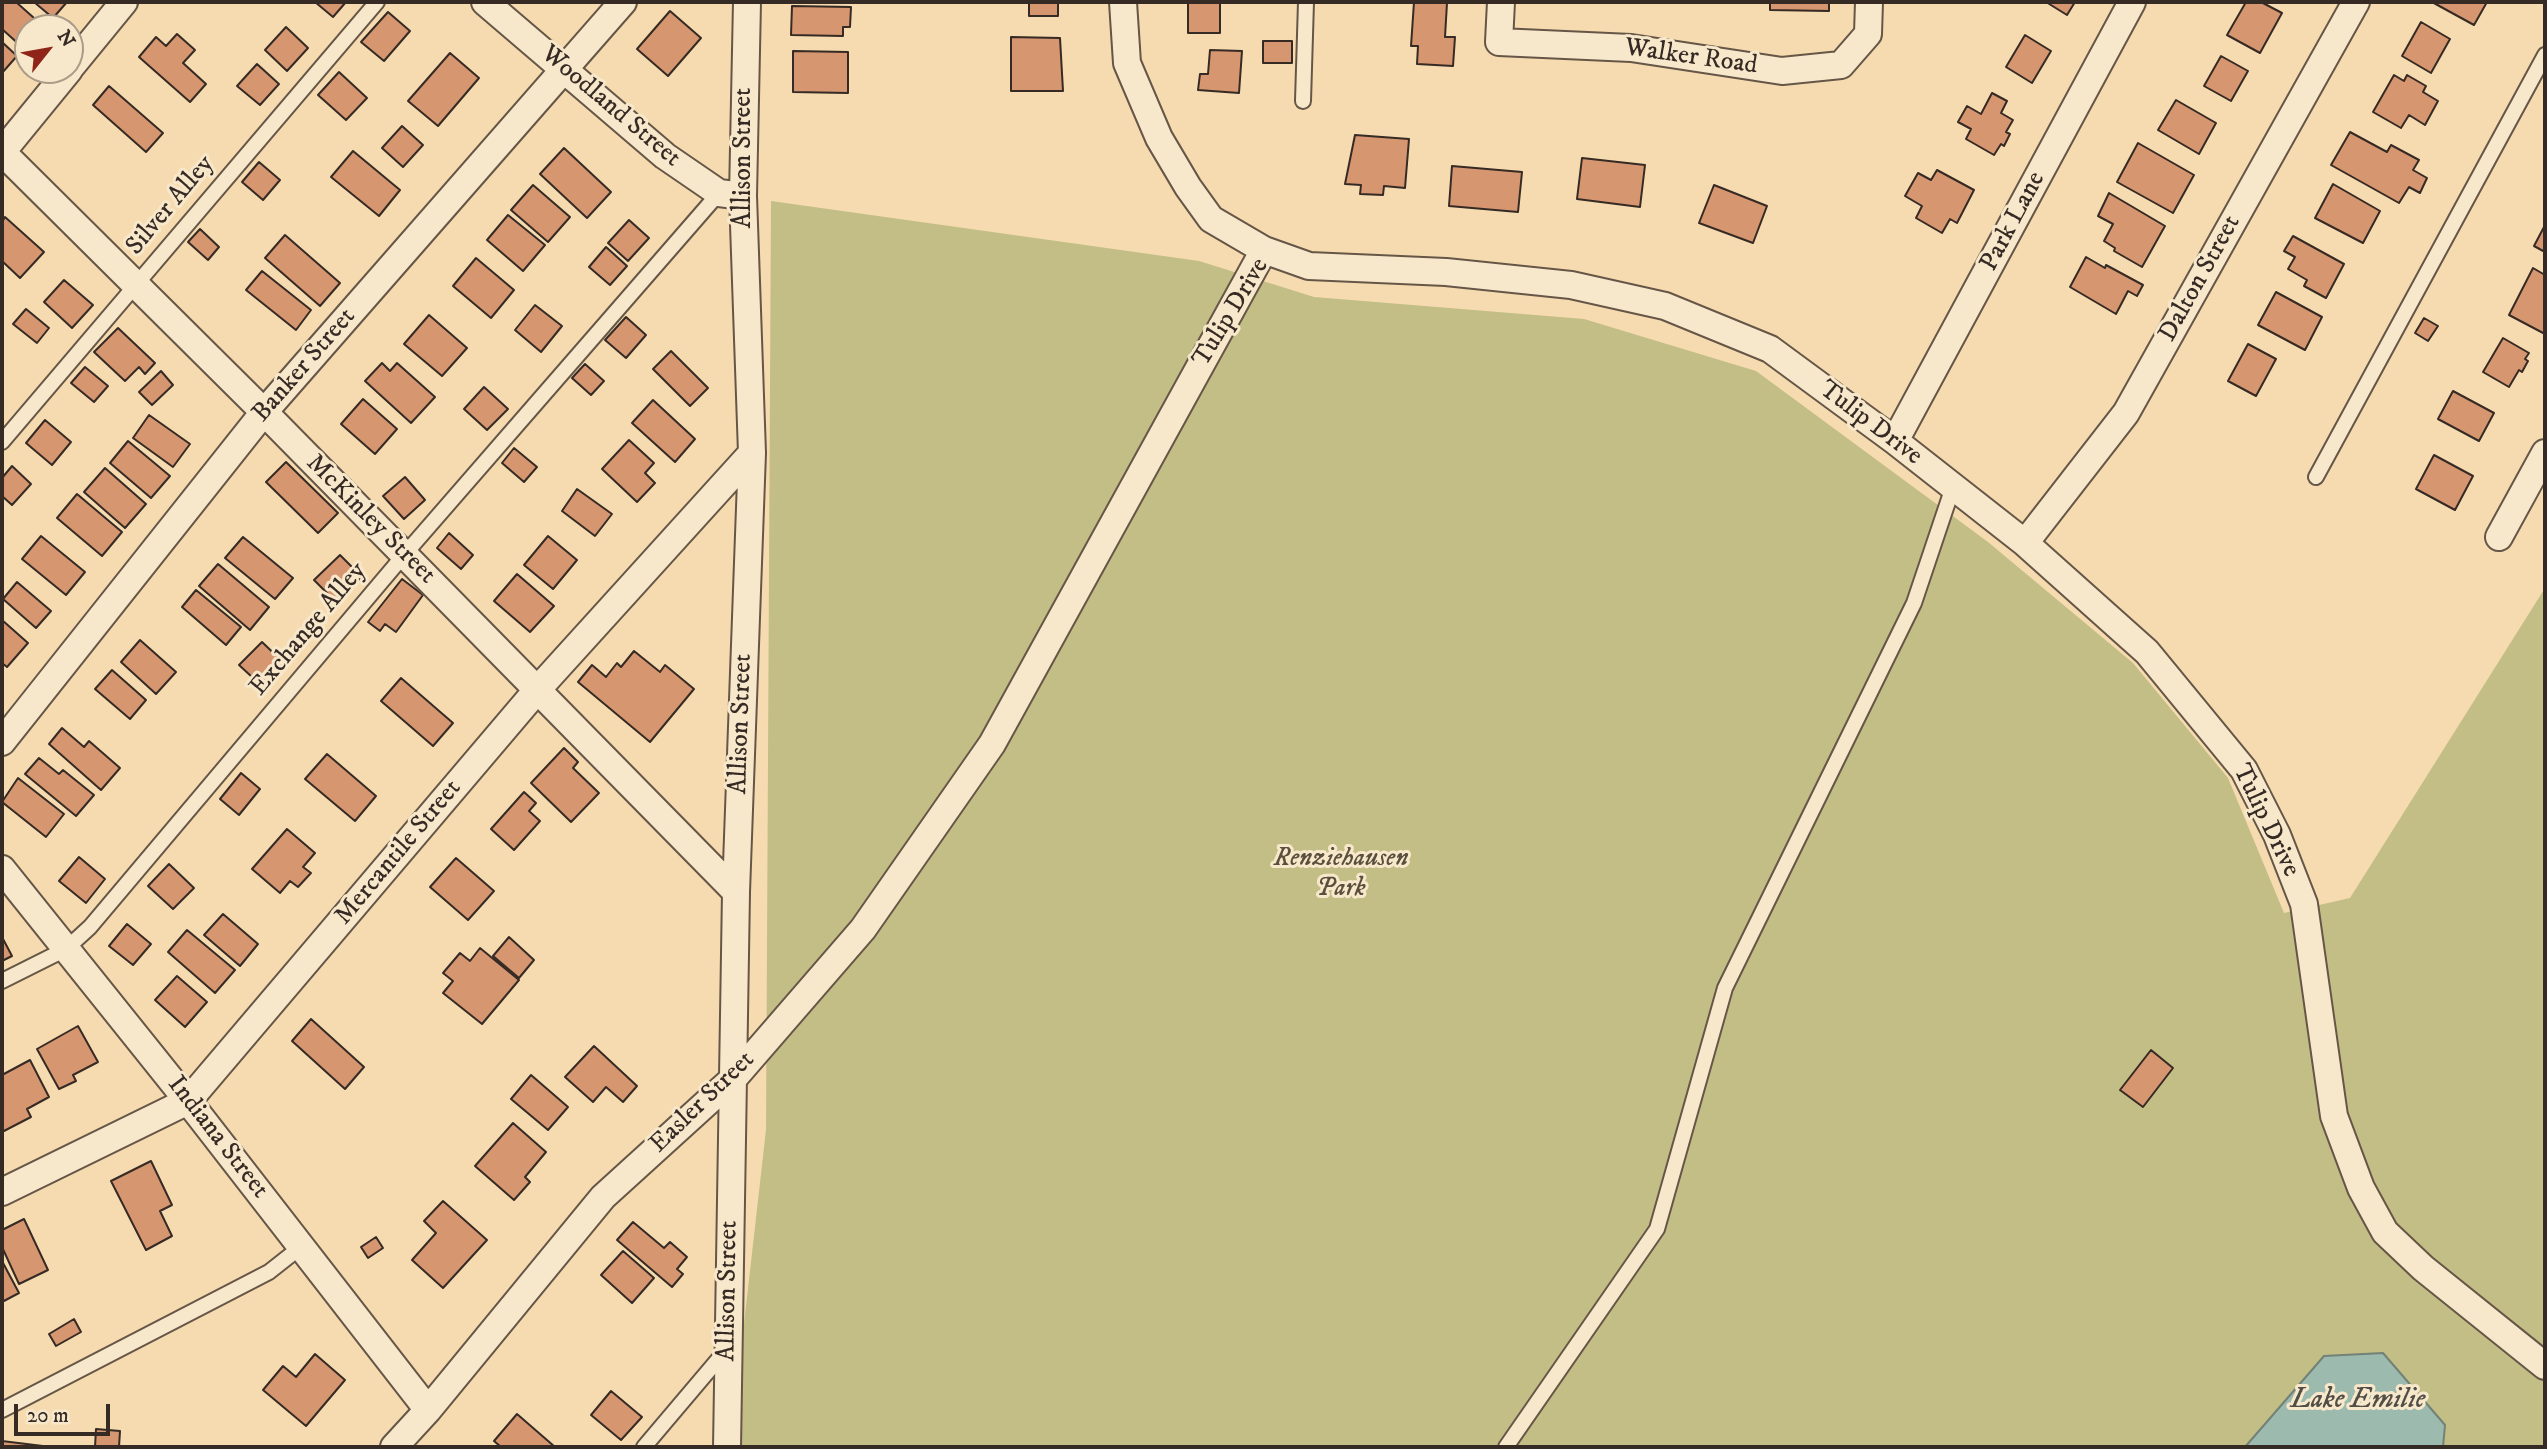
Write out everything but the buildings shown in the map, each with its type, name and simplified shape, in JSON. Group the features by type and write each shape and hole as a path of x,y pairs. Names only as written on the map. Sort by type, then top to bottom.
{"street":[{"path":"84,51 124,2"},
{"name":"Woodland Street","path":"485,2 665,156 731,195"},
{"name":"Banker Street","path":"2,742 264,412 623,2"},
{"name":"Allison Street","path":"727,1447 736,892 752,453 731,195 747,2"},
{"path":"1124,2 1127,63 1159,138 1188,187 1212,219 1264,250"},
{"name":"Walker Road","path":"1501,2 1499,43 1631,48 1782,71 1842,65 1868,34 1869,2"},
{"name":"Park Lane","path":"1895,441 2132,2"},
{"name":"Dalton Street","path":"2025,543 2126,413 2356,2"},
{"path":"2,152 57,84"},
{"name":"McKinley Street","path":"2,152 264,412 736,892"},
{"name":"Tulip Drive","path":"992,744 1264,250 1309,266 1446,272 1571,285 1665,306 1770,349 1895,441 2025,543 2147,652 2244,770 2277,835 2304,904 2334,1116 2361,1188 2385,1232 2423,1268 2545,1366"},
{"name":"Mercantile Street","path":"2,1192 188,1101 538,689 752,453"},
{"path":"2499,537 2545,453"},
{"name":"Easler Street","path":"394,1447 428,1410 603,1197 734,1078 863,929 992,744"},
{"name":"Indiana Street","path":"2,869 188,1101 428,1410"}],"lane":[{"name":"Silver Alley","path":"2,442 377,2"},
{"path":"1303,101 1306,2"},
{"path":"2316,477 2545,55"},
{"name":"Exchange Alley","path":"2,981 65,949 90,928 404,555 731,195"},
{"path":"1506,1447 1657,1229 1725,988 1914,603 1953,486"},
{"path":"2,1410 269,1272 302,1246"},
{"path":"644,1447 728,1348"}],"green space":[{"name":"Renziehausen Park","path":"771,201 1199,261 1314,297 1584,319 1756,371 1988,542 2133,663 2228,778 2284,913 2350,898 2545,588 2545,1447 730,1447 766,1130"}],"water":[{"name":"Lake Emilie","path":"2383,1353 2445,1425 2443,1447 2245,1447 2324,1356"}]}
